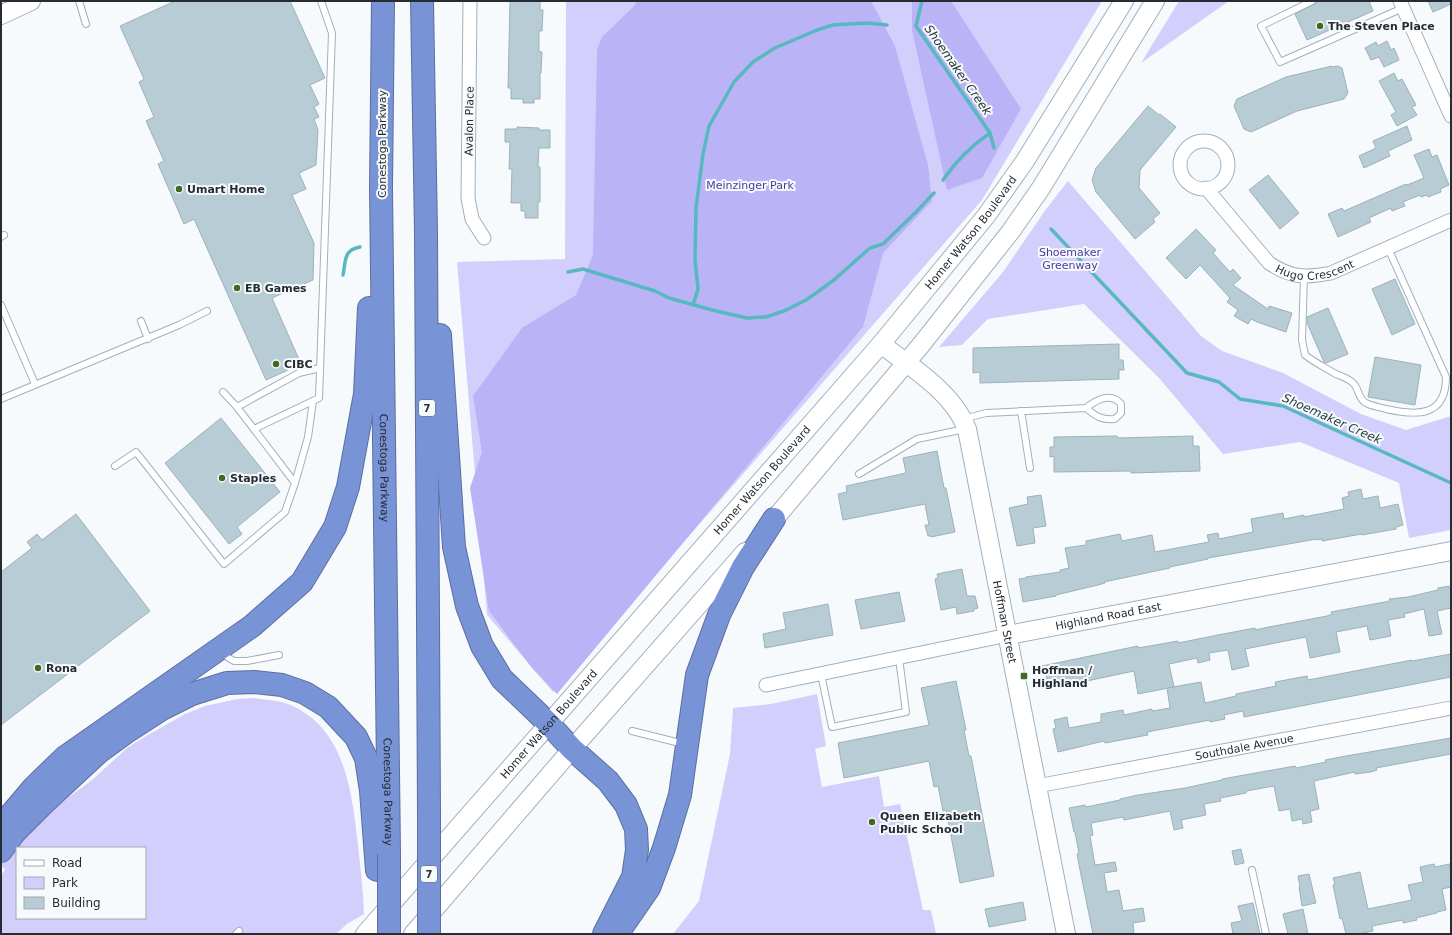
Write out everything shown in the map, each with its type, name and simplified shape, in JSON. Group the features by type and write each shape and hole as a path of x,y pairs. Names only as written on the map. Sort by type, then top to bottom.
{"highway":[{"name":"Conestoga Parkway","path":"383,1 381,188 383,862 390,934"},
{"name":"7","path":"422,1 426,232 429,934"},
{"path":"1,826 34,787 65,757 252,626 302,582 335,527 348,487 365,394 373,232 381,188"},
{"path":"426,232 436,267 454,547 467,606 482,646 502,679 555,717 572,749 608,780 626,805 636,829 637,850 633,877 604,934"},
{"path":"617,934 649,888 664,848 680,795 697,675 719,615 743,567 774,519"},
{"path":"1,851 15,832 99,752 162,709 192,694 227,683 254,682 282,686 305,693 328,707 356,737 366,758 383,862 381,923 385,934"}],"main road":[{"path":"1,15 31,1"},
{"name":"Homer Watson Boulevard","path":"365,934 881,344 986,216 1025,161 1124,1"},
{"path":"413,934 572,749 774,519 906,363 995,254 1041,188 1155,1"},
{"name":"Hoffman Street","path":"881,344 932,384 954,404 965,424 1066,934"},
{"name":"Highland Road East","path":"1008,635 1451,551"}],"street":[{"name":"Avalon Place","path":"470,1 468,198 472,219 484,238"},
{"path":"1402,4 1451,116"},
{"name":"Hugo Crescent","path":"1206,188 1269,263 1276,268 1291,274 1311,277 1331,273 1451,220"},
{"name":"Highland Road East","path":"766,684 1008,635"},
{"name":"Southdale Avenue","path":"1037,786 1451,708"}],"lane":[{"path":"79,1 86,24"},
{"path":"254,429 319,398 332,33 321,1"},
{"path":"1312,1 1261,26 1280,62 1402,4"},
{"path":"1304,276 1302,340 1305,355 1320,365 1353,382 1360,397 1365,403 1396,411 1413,413 1432,409 1440,402 1443,396 1446,386 1446,377 1388,248"},
{"path":"1,305 34,384"},
{"path":"1,399 34,384 148,339 207,311"},
{"path":"141,321 148,339"},
{"path":"238,407 299,373 320,368"},
{"path":"223,392 238,407 295,483"},
{"path":"859,474 917,439 965,424 986,413 1005,415 1021,411 1086,408 1095,401 1108,398 1118,399 1121,404 1121,413 1115,419 1105,420 1096,416 1086,408"},
{"path":"116,466 136,452 224,564 286,512 308,437 313,401"},
{"path":"1021,411 1030,468"},
{"path":"216,651 234,661 247,661 279,655"},
{"path":"821,674 832,727 906,712 899,658"},
{"path":"632,731 687,745"},
{"path":"1252,870 1266,934"}],"green space":[{"name":"Meinzinger Park","path":"566,1 1102,1 982,200 553,692 487,615 457,262 565,259"},
{"name":"Meinzinger Park","path":"636,1 871,1 895,46 928,165 932,201 883,253 863,327 557,694 532,668 489,611 470,488 482,452 473,396 522,328 576,295 593,255 597,50 602,37 635,5"},
{"path":"912,1 951,1 1021,109 982,178 947,190 912,30"},
{"path":"1179,1 1229,1 1141,63"},
{"name":"Shoemaker Greenway","path":"1068,181 1201,336 1222,351 1283,373 1361,414 1406,430 1451,416 1451,530 1409,538 1399,483 1300,442 1223,454 1159,378 1084,304 988,319 962,345 939,347 1003,272 1044,212"},
{"path":"817,694 826,746 815,749 822,787 879,776 884,807 900,804 923,910 931,910 936,934 673,934 699,901 730,754 733,708 771,704"},
{"path":"255,698 276,701 288,704 307,714 321,727 332,742 341,760 347,778 355,818 364,914 347,924 336,934 1,934 1,875 5,870 1,865 1,861 47,813 92,780 127,748 185,714 205,706 237,699"}],"building":[{"path":"175,1 290,1 325,78 310,85 319,104 314,107 319,117 314,119 318,130 316,165 299,173 306,189 292,195 314,243 313,280 272,298 301,364 266,380 194,219 184,224 158,164 164,161 146,121 154,117 139,82 144,79 120,26"},
{"path":"510,1 540,1 540,10 543,10 542,31 539,31 539,52 542,52 540,99 534,99 534,103 523,103 523,99 511,99 511,88 508,88"},
{"name":"The Steven Place","path":"1320,1 1369,1 1373,11 1307,40 1295,14"},
{"path":"1428,1 1451,1 1451,4 1433,12"},
{"path":"1387,41 1391,50 1394,48 1399,60 1384,67 1379,57 1371,60 1365,48 1376,42 1378,46"},
{"path":"1332,66 1342,68 1348,93 1344,99 1297,111 1251,132 1244,129 1234,106 1237,99 1286,77"},
{"path":"1394,73 1398,81 1402,79 1416,105 1412,107 1417,115 1397,126 1391,115 1396,112 1379,81"},
{"path":"1148,106 1176,127 1140,170 1139,188 1160,213 1153,219 1155,222 1135,239 1096,192 1092,180 1096,168"},
{"path":"1407,126 1412,140 1388,151 1390,156 1364,168 1359,156 1376,148 1373,141"},
{"path":"517,127 550,130 550,148 539,148 538,167 540,167 540,202 538,202 538,218 525,218 525,211 521,211 521,203 511,203 512,169 509,169 510,142 505,142 505,129 517,129"},
{"path":"1429,149 1432,157 1437,155 1449,185 1440,189 1441,192 1428,197 1427,195 1421,197 1420,195 1403,202 1405,206 1392,211 1391,208 1369,218 1371,222 1338,237 1328,214 1342,208 1344,211 1406,184 1407,185 1424,178 1414,155"},
{"path":"1268,175 1299,213 1280,229 1249,190"},
{"path":"1196,229 1216,250 1213,253 1230,272 1233,269 1241,278 1233,285 1268,309 1269,306 1292,313 1286,332 1251,319 1248,324 1234,316 1238,310 1227,302 1230,298 1200,265 1186,279 1166,258"},
{"path":"1395,279 1415,324 1392,335 1372,289"},
{"path":"1328,308 1348,354 1326,363 1324,362 1307,323 1307,317"},
{"path":"1119,344 1119,360 1123,360 1124,370 1119,370 1119,379 980,383 980,372 973,373 973,348"},
{"path":"1375,357 1421,365 1415,405 1368,397"},
{"name":"Staples","path":"221,418 280,492 237,527 242,534 229,544 165,463"},
{"path":"1117,436 1118,438 1193,436 1193,446 1199,446 1200,471 1131,473 1131,471 1054,472 1054,456 1050,457 1050,447 1054,447 1054,437"},
{"path":"937,451 955,532 931,537 928,536 925,525 929,525 925,504 843,520 838,494 847,492 846,486 906,473 903,458"},
{"path":"1361,489 1363,499 1378,496 1380,508 1398,504 1403,525 1396,527 1396,529 1362,535 1322,541 1322,539 1317,539 1208,558 1104,582 1105,583 1056,596 1023,602 1019,579 1060,572 1060,570 1069,568 1065,548 1086,545 1086,541 1120,534 1122,541 1152,535 1155,552 1209,542 1207,535 1218,533 1219,539 1253,532 1251,519 1283,513 1284,519 1304,515 1304,517 1344,509 1342,498 1349,496 1348,492"},
{"path":"1041,495 1046,526 1033,528 1035,543 1017,546 1009,508 1028,504 1027,497"},
{"name":"Rona","path":"76,514 150,611 1,725 1,572 32,548 27,542 37,534 42,540"},
{"path":"962,569 967,596 975,596 978,608 974,609 974,611 957,614 956,607 941,610 935,579 938,578 937,574"},
{"path":"1449,586 1449,588 1451,588 1451,608 1437,611 1442,634 1429,636 1424,609 1404,614 1405,617 1388,620 1391,636 1370,640 1367,626 1336,632 1340,652 1310,658 1306,637 1245,649 1249,666 1232,670 1228,650 1209,653 1210,660 1198,663 1197,658 1169,664 1174,687 1138,694 1134,671 1049,689 1046,675 1044,675 1042,666 1138,646 1138,648 1178,641 1178,643 1327,616 1332,614 1331,612 1390,601 1389,599 1408,597"},
{"path":"899,592 905,621 861,629 855,600"},
{"path":"828,604 833,635 765,648 763,634 786,629 783,613"},
{"path":"1451,654 1451,677 1244,717 1243,711 1224,715 1225,719 1210,722 1210,720 1147,732 1148,735 1105,743 1104,741 1058,752 1053,729 1056,728 1054,720 1067,717 1069,728 1101,722 1101,714 1123,710 1124,715 1152,709 1152,711 1170,708 1167,688 1201,682 1205,703 1236,696 1236,694 1276,686 1275,682 1307,676 1308,680"},
{"path":"956,681 966,730 964,730 969,756 971,756 994,876 960,883 946,810 943,811 938,786 934,787 929,761 844,778 838,743 929,725 921,688"},
{"path":"1451,738 1451,754 1376,768 1377,770 1371,772 1355,774 1355,772 1314,781 1319,809 1310,811 1312,822 1303,824 1302,819 1292,821 1290,809 1279,811 1274,786 1246,791 1246,793 1220,798 1221,801 1204,804 1206,815 1181,820 1183,828 1174,830 1170,811 1124,820 1123,817 1091,823 1093,835 1090,836 1095,865 1115,862 1117,871 1104,873 1107,892 1119,890 1123,911 1143,908 1145,921 1133,923 1134,934 1093,934 1077,854 1079,853 1075,832 1069,808 1085,805 1086,807 1138,795 1185,788 1222,779 1295,766 1296,768 1326,762 1325,760"},
{"path":"1241,849 1244,863 1235,865 1232,851"},
{"path":"1434,864 1435,867 1450,864 1451,887 1442,889 1446,910 1416,918 1417,920 1403,923 1403,920 1372,926 1373,931 1358,934 1346,934 1342,918 1340,919 1333,878 1360,872 1368,909 1412,900 1408,885 1423,882 1420,867"},
{"path":"1309,874 1316,903 1302,906 1298,876"},
{"path":"1023,902 1026,920 989,927 985,909"},
{"path":"1253,903 1260,934 1233,934 1231,923 1242,921 1238,906"},
{"path":"1303,909 1308,934 1288,934 1283,914"}],"waterway":[{"name":"Shoemaker Creek","path":"922,1 916,26 990,133 994,148"},
{"path":"693,305 698,289 695,259 696,208 703,154 709,126 734,82 753,62 775,48 817,30 833,25 867,23 887,25"},
{"path":"943,180 964,154 990,133"},
{"path":"568,272 583,269 655,291 669,298 716,311 747,318 766,317 784,311 806,300 835,279 870,248 883,244 934,193"},
{"name":"Shoemaker Creek","path":"1051,229 1187,373 1219,382 1240,399 1283,406 1451,483"},
{"path":"343,275 348,253 355,248 360,247"}],"place":[{"name":"The Steven Place","path":"1320,26"},
{"name":"Umart Home","path":"179,189"},
{"name":"EB Games","path":"237,288"},
{"name":"CIBC","path":"276,364"},
{"name":"Staples","path":"222,478"},
{"name":"Rona","path":"38,668"},
{"name":"Hoffman / Highland","path":"1024,676"},
{"name":"Queen Elizabeth Public School","path":"872,822"}]}
